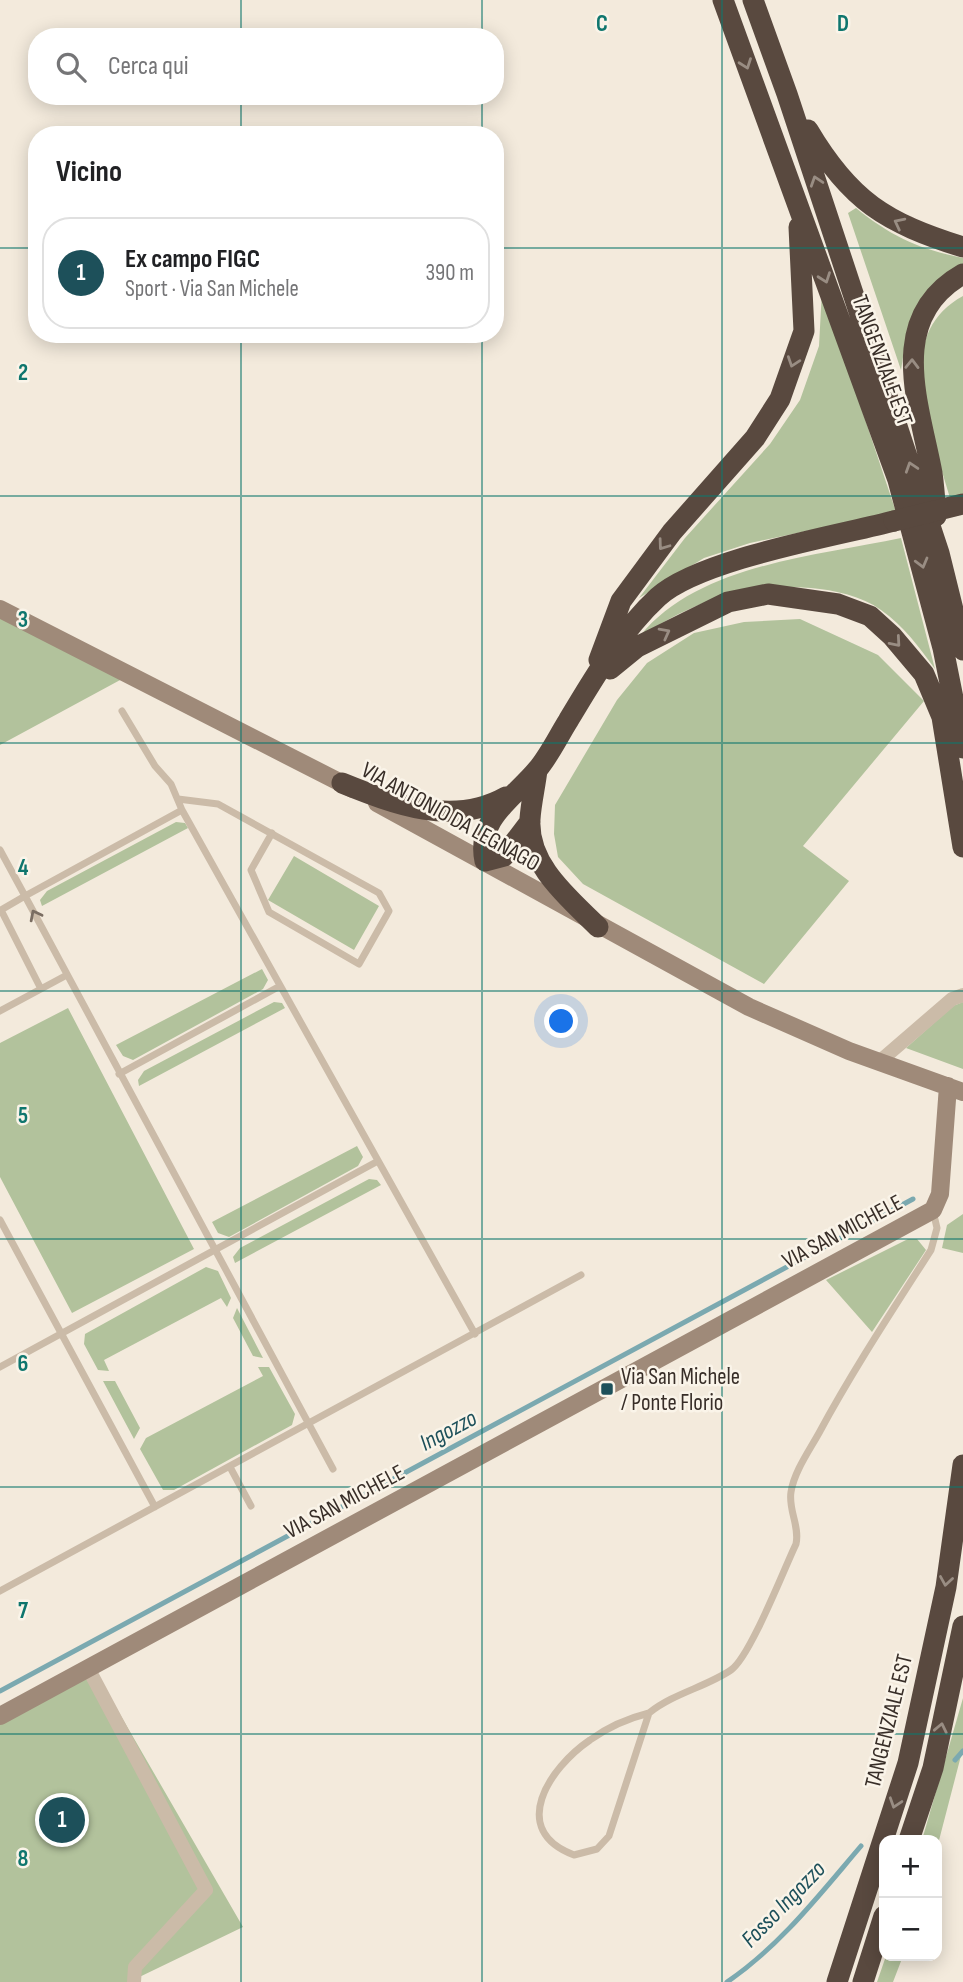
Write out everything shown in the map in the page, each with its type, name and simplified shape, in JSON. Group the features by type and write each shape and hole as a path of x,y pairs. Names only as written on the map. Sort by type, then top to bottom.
{"highway":[{"name":"TANGENZIALE EST","path":"723,0 898,480 943,648 963,748"},
{"name":"TANGENZIALE EST","path":"753,0 788,94 939,552 963,650"},
{"path":"788,94 830,167 860,198 898,225 963,247"},
{"path":"589,685 621,601 672,532 755,438 780,399 804,331 796,197"},
{"path":"939,552 932,476 912,383 913,344 939,292 963,274"},
{"path":"530,822 504,856 485,861 482,844 494,817 511,794 537,770 589,685 642,614 660,595 683,580 720,565 963,504"},
{"path":"589,685 638,648 728,602 768,594 838,604 870,616 892,636 924,674 942,717 963,847"},
{"path":"537,770 530,822 536,850 550,879 598,927"},
{"path":"342,783 393,803 441,812 485,808 511,794"},
{"name":"TANGENZIALE EST","path":"837,1982 908,1763 946,1587 963,1465"},
{"path":"911,1835 933,1768 963,1626"},
{"path":"863,1982 879,1932"}],"street":[{"name":"VIA ANTONIO DA LEGNAGO","path":"0,609 342,783 485,861 598,927 749,1007 879,1062 956,1089"},
{"path":"879,1062 952,999 963,995"},
{"name":"VIA SAN MICHELE","path":"0,1716 933,1210 940,1194 956,1089"},
{"path":"88,1668 206,1890 135,1966 134,1982"}],"lane":[{"path":"122,710 155,766 171,784 182,810 475,1334"},
{"path":"178,799 218,804 272,833 379,893 389,911 359,964 269,912 251,870 272,833"},
{"path":"41,989 1,909 182,810"},
{"path":"0,850 65,976 333,1469"},
{"path":"0,1011 65,976"},
{"path":"119,1074 280,986"},
{"path":"0,1367 378,1161"},
{"path":"649,1713 609,1836 597,1849 585,1855 574,1855 550,1843 541,1830 538,1811 547,1787 561,1764 590,1739 630,1718 649,1713 662,1702 720,1676 740,1662 796,1544 799,1532 793,1518 791,1491 801,1466 850,1374 931,1250 937,1228 933,1210"},
{"path":"0,1220 155,1507"},
{"path":"0,1591 581,1275"},
{"path":"230,1467 251,1506"}],"green space":[{"path":"856,208 906,240 963,258 963,271 905,344 901,370 848,213"},
{"path":"822,290 896,512 750,543 704,558 639,598 685,538 770,444 800,400 819,346"},
{"path":"963,296 963,494 950,498 927,418 921,362 927,336 940,314"},
{"path":"901,538 935,669 904,630 881,610 857,597 820,589 787,587 742,591 701,604 640,636 664,612 693,593 726,578 797,558"},
{"path":"0,617 122,679 0,745"},
{"path":"800,619 878,655 924,701 803,846 849,881 764,984 583,884 558,857 554,834 555,805 617,700 647,663 694,633 744,622"},
{"path":"176,822 185,823 188,828 42,906 40,900 47,891"},
{"path":"294,856 379,906 354,950 268,900"},
{"path":"262,969 268,980 263,989 133,1060 123,1056 116,1045"},
{"path":"274,1002 282,1003 285,1008 139,1086 138,1080 144,1071"},
{"path":"963,1002 963,1069 906,1048 953,1006"},
{"path":"68,1008 194,1249 72,1313 0,1177 0,1043"},
{"path":"357,1146 363,1157 358,1166 229,1237 218,1233 212,1222"},
{"path":"369,1179 377,1180 381,1185 235,1263 233,1257 240,1248"},
{"path":"963,1214 963,1253 942,1248 947,1225"},
{"path":"908,1239 917,1239 926,1250 872,1332 826,1280"},
{"path":"206,1267 218,1271 231,1298 227,1307 221,1298 104,1360 109,1371 98,1370 84,1344 85,1334"},
{"path":"237,1308 263,1358 253,1356 233,1318"},
{"path":"258,1367 269,1367 295,1414 292,1425 174,1490 163,1490 140,1449 146,1438 263,1376"},
{"path":"103,1381 115,1381 140,1428 134,1439"},
{"path":"88,1668 99,1678 243,1927 129,1982 0,1982 0,1720"},
{"path":"963,1698 963,1748 940,1835 923,1835"},
{"path":"884,1961 901,1961 893,1982 877,1982"}],"waterway":[{"name":"Ingozzo","path":"0,1691 913,1199"},
{"name":"Fosso Ingozzo","path":"955,1760 963,1751"},
{"name":"Fosso Ingozzo","path":"727,1982 782,1936 861,1846"}],"place":[{"name":"Via San Michele / Ponte Florio","path":"607,1389"},
{"name":"Ex campo FIGC","path":"62,1820"}]}
